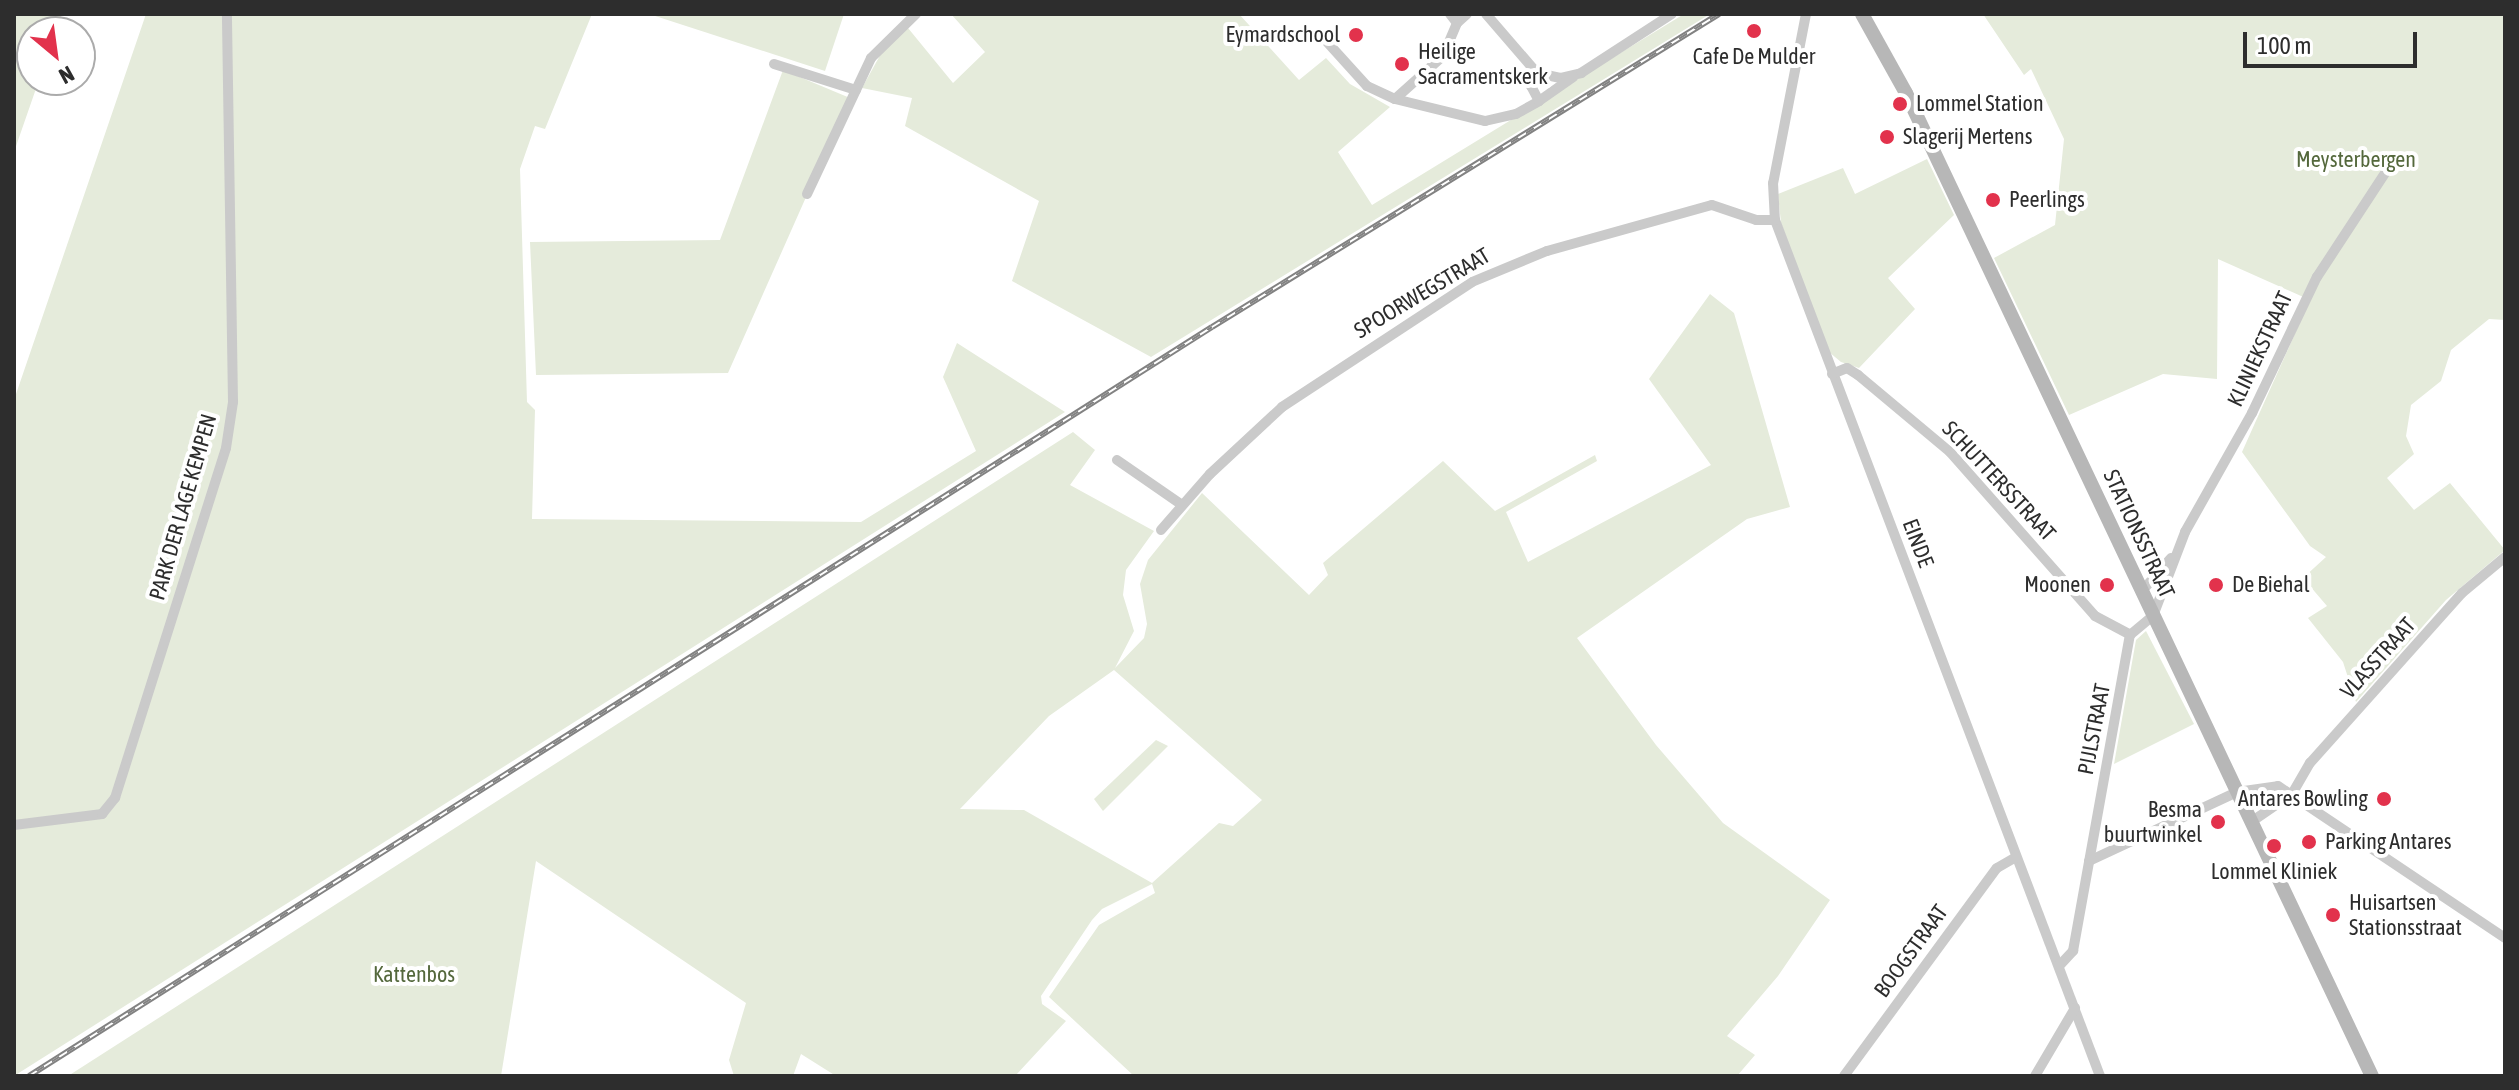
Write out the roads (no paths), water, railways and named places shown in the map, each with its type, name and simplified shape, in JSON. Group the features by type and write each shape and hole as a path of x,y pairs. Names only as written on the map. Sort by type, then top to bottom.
{"main road":[{"name":"STATIONSSTRAAT","path":"1862,14 1912,107 2372,1076"}],"street":[{"name":"PARK DER LAGE KEMPEN","path":"14,825 102,814 115,798 226,448 233,402 227,14"},
{"path":"807,194 880,45 916,14"},
{"path":"1395,99 1443,56 1453,18 1467,14"},
{"path":"1486,14 1537,73 1574,75"},
{"path":"1318,32 1367,86 1395,99 1485,121 1516,114 1539,101 1574,75 1672,14"},
{"name":"EINDE","path":"1806,14 1773,183 1775,220 2100,1076"},
{"path":"774,64 856,90"},
{"path":"1537,73 1531,86 1539,101"},
{"name":"KLINIEKSTRAAT","path":"2153,616 2177,550 2252,413 2317,277 2387,170"},
{"name":"SPOORWEGSTRAAT","path":"1161,530 1182,505 1282,407 1483,277 1547,251 1712,205 1756,220 1775,220"},
{"name":"SCHUTTERSSTRAAT","path":"1832,374 1847,368 1858,375 1950,452 2095,616 2130,635"},
{"path":"1117,460 1182,505"},
{"name":"KLINIEKSTRAAT","path":"2142,591 2177,550"},
{"name":"VLASSTRAAT","path":"2292,794 2310,763 2462,593 2505,557"},
{"path":"2130,635 2153,616"},
{"name":"PIJLSTRAAT","path":"2059,966 2073,951 2130,635"},
{"path":"2089,861 2237,792 2278,786 2505,938"},
{"path":"2251,822 2292,794"},
{"name":"BOOGSTRAAT","path":"1844,1076 1997,868 2016,857"},
{"path":"2035,1076 2075,1008"}],"railway":[{"path":"29,1076 1212,327 1719,14"}],"place":[{"name":"Cafe De Mulder","path":"1754,31"},
{"name":"Eymardschool","path":"1356,35"},
{"name":"Heilige Sacramentskerk","path":"1402,64"},
{"name":"Lommel Station","path":"1900,104"},
{"name":"Slagerij Mertens","path":"1887,137"},
{"name":"Peerlings","path":"1993,200"},
{"name":"Moonen","path":"2107,585"},
{"name":"De Biehal","path":"2216,585"},
{"name":"Antares Bowling","path":"2384,799"},
{"name":"Besma buurtwinkel","path":"2218,822"},
{"name":"Parking Antares","path":"2309,842"},
{"name":"Lommel Kliniek","path":"2274,846"},
{"name":"Huisartsen Stationsstraat","path":"2333,915"}],"park label":[{"name":"Meysterbergen","path":"2356,160"},
{"name":"Kattenbos","path":"414,975"}]}
